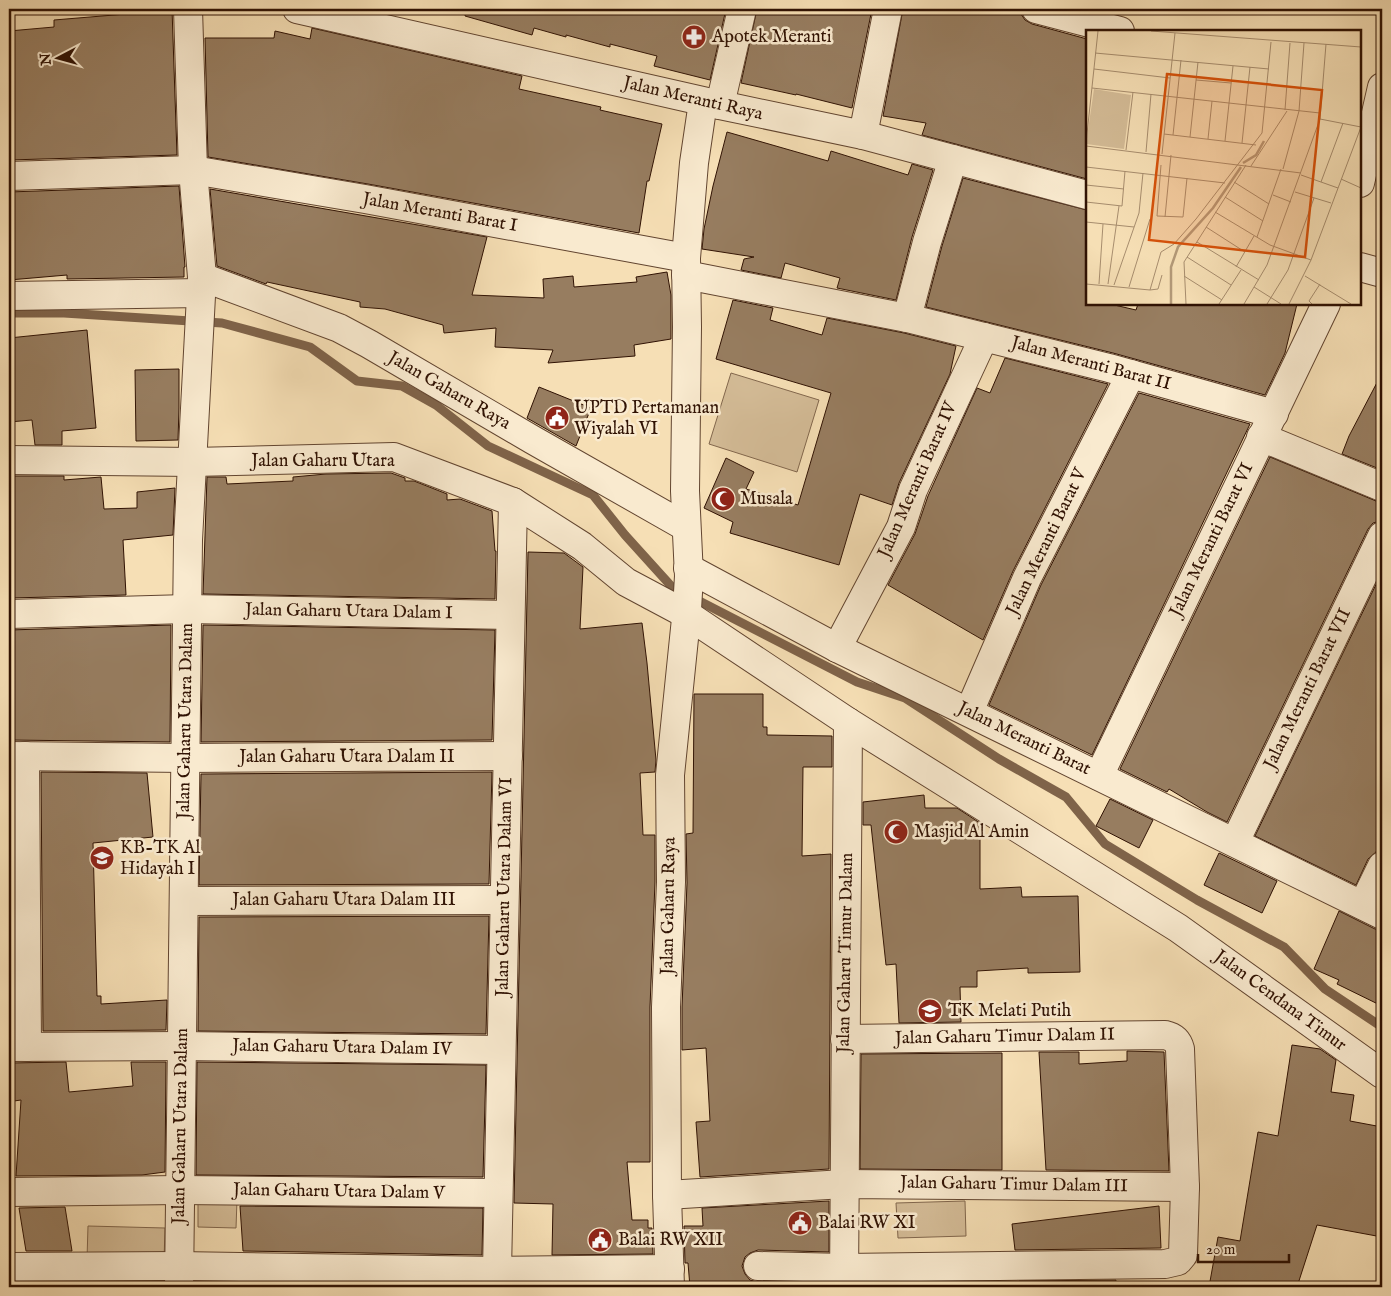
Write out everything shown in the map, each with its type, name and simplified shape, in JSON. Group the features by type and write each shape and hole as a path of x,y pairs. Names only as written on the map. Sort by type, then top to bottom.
{"street":[{"path":"9,296 201,292 193,170 188,9"},
{"name":"Jalan Meranti Raya","path":"297,9 711,103 863,135 1086,195"},
{"name":"Jalan Gaharu Raya","path":"670,1278 667,1195 666,1007 671,882 670,775 687,611 686,267 694,163 711,103 742,9"},
{"path":"863,135 888,9"},
{"path":"1036,9 1116,30"},
{"path":"1361,178 1376,96"},
{"path":"907,318 927,242 953,159"},
{"name":"Jalan Meranti Barat I","path":"9,176 193,170 374,201 686,267"},
{"name":"Jalan Meranti Barat II","path":"686,267 907,318 1130,374 1268,425 1382,487"},
{"path":"1361,268 1382,273"},
{"name":"Jalan Gaharu Raya","path":"201,292 339,328 686,526"},
{"name":"Jalan Gaharu Utara Dalam","path":"179,1277 188,540 201,292"},
{"name":"Jalan Meranti Barat VI","path":"1099,776 1326,305"},
{"name":"Jalan Meranti Barat IV","path":"837,648 901,527 913,490 984,337"},
{"name":"Jalan Meranti Barat V","path":"969,712 1027,578 1130,374"},
{"name":"Jalan Gaharu Utara","path":"9,460 193,462 394,457 513,502 582,546 626,582 687,611"},
{"name":"Jalan Gaharu Utara Dalam VI","path":"497,1271 513,502"},
{"name":"Jalan Meranti Barat VII","path":"1235,842 1382,536"},
{"name":"Jalan Meranti Barat","path":"688,572 837,648 1373,910"},
{"name":"Jalan Gaharu Utara Dalam I","path":"9,614 187,609 510,616"},
{"path":"687,611 848,722"},
{"name":"Jalan Cendana Timur","path":"848,722 1178,928 1382,1074"},
{"name":"Jalan Gaharu Timur Dalam","path":"844,1278 848,722"},
{"path":"17,756 18,1047"},
{"name":"Jalan Gaharu Utara Dalam II","path":"17,756 186,758 508,756"},
{"path":"1373,910 1382,866"},
{"name":"Jalan Gaharu Utara Dalam III","path":"184,901 504,900"},
{"name":"Jalan Gaharu Timur Dalam II","path":"845,1039 1166,1035 1176,1040 1180,1049 1184,1187"},
{"name":"Jalan Gaharu Utara Dalam IV","path":"18,1047 182,1046 501,1050"},
{"path":"667,1195 844,1184"},
{"name":"Jalan Gaharu Timur Dalam III","path":"844,1184 1184,1187"},
{"path":"758,1266 844,1278 1165,1264 1178,1261 1182,1255 1184,1187"},
{"name":"Jalan Gaharu Utara Dalam V","path":"9,1192 180,1190 498,1193"},
{"path":"23,1274 179,1277 497,1271 670,1278"}],"shaded area":[{"path":"731,373 819,400 797,472 709,444"},
{"path":"198,1199 237,1200 236,1228 198,1227"},
{"path":"965,1201 966,1236 898,1238 896,1203"},
{"path":"88,1226 165,1228 164,1261 87,1259"}],"building":[{"path":"126,9 172,9 177,155 9,160 9,31 54,27 54,20 126,14"},
{"path":"466,9 726,9 710,80 654,66 657,56 610,44 610,47 566,35 566,37 534,28 532,35 465,16"},
{"path":"757,9 872,9 852,108 741,83"},
{"path":"903,9 1021,9 1021,14 1025,20 1032,24 1086,39 1086,179 922,135 926,123 883,116"},
{"path":"312,28 522,76 519,89 601,107 600,110 662,124 649,181 647,181 639,233 208,157 205,38 274,38 275,31 310,39"},
{"path":"727,132 828,161 831,151 908,175 912,164 933,170 912,237 896,300 837,288 840,278 785,263 781,278 741,270 744,259 754,257 702,249 713,186"},
{"path":"963,178 1086,210 1086,305 1114,305 1136,310 1138,305 1297,305 1285,353 1265,395 1113,353 926,307"},
{"path":"179,186 185,267 184,277 67,279 67,275 9,280 9,192"},
{"path":"210,189 487,237 472,295 544,298 543,279 573,276 574,287 637,282 636,277 667,272 671,295 671,339 634,345 635,356 548,363 553,350 495,347 496,328 444,333 443,325 385,309 360,307 360,302 267,282 266,284 217,266"},
{"path":"733,300 773,308 770,320 822,335 827,318 904,333 956,346 950,374 899,483 892,505 860,494 839,565 730,533 733,522 704,508 726,458 754,472 746,489 798,505 831,393 716,359"},
{"path":"87,330 96,428 62,431 62,445 35,445 32,420 9,422 9,338"},
{"path":"1005,358 1108,384 1013,571 983,640 888,585 915,534 928,496 977,388 990,393"},
{"path":"179,369 178,440 136,441 135,370"},
{"path":"1382,373 1382,470 1342,454 1349,436"},
{"name":"UPTD Pertamanan Wiyalah VI","path":"539,387 591,408 576,446 527,418"},
{"path":"1139,393 1250,424 1092,755 989,705 1041,585"},
{"path":"1270,457 1382,502 1382,516 1380,521 1373,523 1368,529 1227,822 1169,789 1167,792 1120,769"},
{"path":"391,473 405,478 405,481 414,481 447,494 447,500 460,499 492,511 496,551 495,599 203,594 207,477 226,477 227,484 293,481 293,477 326,474"},
{"path":"9,476 64,476 64,480 101,477 104,509 137,508 137,492 175,488 173,535 123,540 126,595 11,598"},
{"path":"528,552 564,553 583,567 580,629 642,623 656,760 655,772 640,773 643,835 655,835 650,1007 650,1162 627,1162 632,1220 648,1220 648,1228 652,1228 653,1254 552,1255 553,1204 514,1203"},
{"path":"1382,572 1382,837 1376,852 1368,859 1356,885 1255,836"},
{"path":"171,625 170,742 9,740 9,630"},
{"path":"203,625 495,630 492,740 201,742"},
{"path":"694,694 763,694 763,727 767,727 767,735 832,736 832,767 803,767 802,856 831,854 829,1169 700,1177 696,1122 710,1121 706,1048 682,1050 687,883 686,834 693,833"},
{"path":"9,772 11,939 9,939"},
{"path":"41,772 147,773 153,837 93,843 97,996 101,996 101,1004 167,1000 166,1030 43,1031"},
{"path":"492,772 489,884 199,885 201,774"},
{"path":"924,795 925,808 957,808 980,823 980,889 1021,887 1022,897 1078,896 1080,972 1028,973 1028,968 977,971 977,987 960,987 961,1022 899,1023 896,964 886,965 871,825 863,825 863,802"},
{"path":"1110,799 1153,820 1139,848 1096,826"},
{"path":"1219,853 1277,881 1262,913 1204,885"},
{"path":"1339,911 1375,929 1382,930 1382,1006 1337,984 1339,980 1314,969"},
{"path":"489,916 486,1034 198,1031 199,917"},
{"path":"9,1002 11,1002 11,1031 9,1031"},
{"path":"1292,1045 1320,1049 1336,1060 1331,1092 1354,1095 1350,1121 1382,1127 1382,1237 1317,1225 1297,1287 1209,1287 1218,1237 1240,1241 1258,1132 1278,1136"},
{"path":"1127,1051 1164,1052 1169,1171 1046,1170 1039,1052 1079,1052 1079,1064 1127,1061"},
{"path":"1002,1053 1002,1170 860,1169 861,1054"},
{"path":"66,1062 69,1092 133,1086 131,1062 166,1062 165,1172 142,1175 16,1176 21,1100 14,1101 10,1063"},
{"path":"197,1062 486,1065 483,1177 196,1175"},
{"path":"829,1201 829,1252 758,1250 745,1257 742,1266 750,1280 757,1282 828,1283 829,1287 690,1287 688,1263 685,1263 684,1226 703,1226 702,1208"},
{"path":"240,1206 483,1208 482,1255 243,1251"},
{"path":"1159,1206 1161,1248 1015,1250 1012,1224"},
{"path":"65,1207 72,1251 26,1251 19,1208"},
{"path":"1116,1280 1115,1287 1020,1287 1019,1281"},
{"path":"246,1283 493,1287 246,1287"},
{"path":"637,1285 637,1287 551,1287 552,1286"}],"waterway":[{"path":"9,313 64,313 222,323 310,347 357,381 402,386 436,405 488,446 593,495 625,535 672,587 857,682 905,698 999,759 1066,797 1105,844 1197,900 1284,947 1325,989 1382,1027"}],"place":[{"name":"Apotek Meranti","path":"694,37"},
{"name":"UPTD Pertamanan Wiyalah VI","path":"557,418"},
{"name":"Musala","path":"723,499"},
{"name":"Masjid Al Amin","path":"896,832"},
{"name":"KB-TK Al Hidayah I","path":"102,858"},
{"name":"TK Melati Putih","path":"930,1011"},
{"name":"Balai RW XI","path":"800,1223"},
{"name":"Balai RW XII","path":"600,1240"}]}
